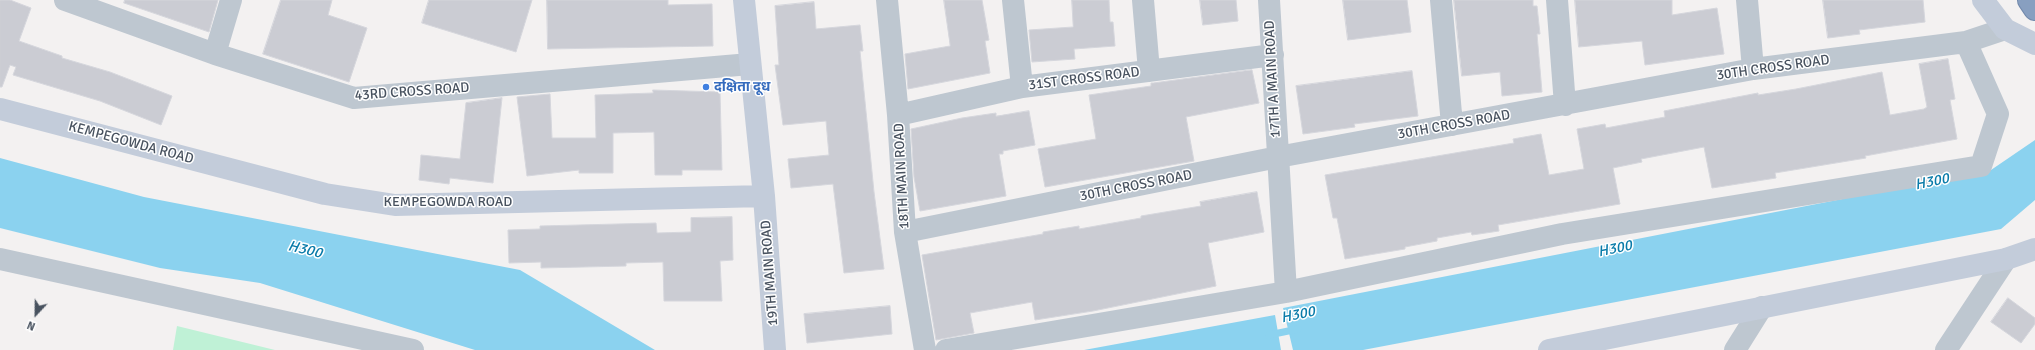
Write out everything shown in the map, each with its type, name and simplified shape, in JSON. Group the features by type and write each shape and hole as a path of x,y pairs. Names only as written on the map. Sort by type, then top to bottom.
{"highway":[{"path":"2029,0 2035,9"}],"street":[{"name":"43RD CROSS ROAD","path":"65,0 113,9 215,54 354,98 750,64"},
{"path":"215,54 231,0"},
{"name":"19TH MAIN ROAD","path":"744,0 764,196 775,350"},
{"name":"18TH MAIN ROAD","path":"887,0 898,115 905,232 924,350"},
{"path":"1013,0 1022,87"},
{"path":"1143,0 1149,71"},
{"name":"17TH A MAIN ROAD","path":"1269,0 1286,292"},
{"path":"1441,0 1452,125"},
{"path":"1557,0 1565,104"},
{"path":"1747,0 1753,69"},
{"path":"1983,0 2005,29 2035,44"},
{"name":"30TH CROSS ROAD","path":"905,232 1278,157 1753,69 1966,42 2005,29"},
{"path":"946,350 1286,292 1562,234 1981,166 1998,114 1966,42"},
{"name":"31ST CROSS ROAD","path":"898,115 1022,87 1273,55"},
{"name":"KEMPEGOWDA ROAD","path":"0,109 325,194 395,205 764,196"},
{"path":"1549,350 2006,259 2035,249"},
{"path":"1946,350 2006,259"},
{"path":"0,260 413,350"},
{"path":"1735,350 1762,307"}],"green space":[{"path":"177,326 275,350 173,350"}],"water":[{"path":"2035,140 2035,200 2001,229 1363,350 1293,350 1283,308 1991,170"},
{"path":"0,158 144,197 520,270 655,350 475,350 260,283 160,268 0,228"},
{"path":"1275,315 1281,350 1084,350"}],"building":[{"path":"0,0 10,0 31,8 19,41 62,56 62,58 110,72 172,96 161,125 100,101 13,75 16,67 10,65 2,87 0,87"},
{"path":"125,0 218,0 209,32 124,3"},
{"path":"281,0 332,0 328,15 367,28 349,82 263,54"},
{"path":"429,0 532,0 516,52 422,23"},
{"path":"547,0 668,0 668,5 712,4 713,46 548,49"},
{"path":"944,0 982,0 989,40 985,41 990,73 908,89 905,54 950,46"},
{"path":"1072,0 1109,0 1110,22 1113,22 1115,46 1074,49 1075,59 1032,62 1029,30 1073,27"},
{"path":"1200,0 1236,0 1238,21 1203,25"},
{"path":"1343,0 1407,0 1411,32 1348,40"},
{"path":"1454,0 1533,0 1533,6 1537,6 1540,34 1537,34 1542,92 1502,96 1500,72 1462,76"},
{"path":"1575,0 1672,0 1672,15 1717,8 1724,54 1645,65 1642,41 1579,47"},
{"path":"1823,0 1923,0 1925,22 1859,30 1860,34 1828,38"},
{"path":"814,2 816,29 860,25 863,51 860,51 874,192 884,269 844,273 833,184 791,188 788,159 829,155 826,121 783,125 775,65 779,65 775,6"},
{"path":"1948,59 1955,99 1950,100 1957,139 1865,156 1866,158 1775,173 1776,178 1712,188 1704,147 1641,159 1642,162 1613,168 1620,204 1498,225 1499,231 1472,235 1471,232 1437,238 1437,241 1405,247 1405,249 1345,259 1337,218 1333,218 1325,175 1514,143 1513,139 1541,134 1549,175 1584,169 1577,129 1605,124 1606,128 1665,117 1664,111 1758,93 1758,95 1796,89 1882,72 1890,115 1924,109 1927,107 1919,64"},
{"path":"1252,70 1259,103 1186,117 1194,161 1045,187 1038,149 1096,139 1089,95 1151,86 1151,83"},
{"path":"1412,71 1418,116 1354,124 1355,127 1303,134 1296,86"},
{"path":"653,90 720,92 722,170 682,170 682,175 655,175 654,132 613,133 613,173 579,173 579,170 527,176 517,97 550,94 552,138 596,138 595,95 653,93"},
{"path":"502,98 493,183 450,178 449,184 419,180 421,155 460,159 466,103"},
{"path":"1029,111 1035,145 1003,151 1003,154 999,154 1006,196 920,211 914,177 911,129 962,118 996,113 996,116"},
{"path":"1257,192 1264,232 1208,243 1216,286 1093,311 1035,320 1032,302 970,313 974,333 936,340 922,255 1043,234 1043,232 1079,226 1079,229 1141,218 1141,216 1201,206 1200,202"},
{"path":"732,217 733,260 720,261 722,301 664,301 663,262 626,263 626,266 541,268 541,262 509,263 508,230 540,229 540,226 656,223 657,233 691,232 691,218"},
{"path":"2008,298 2035,318 2035,324 2021,343 1991,322"},
{"path":"890,306 892,334 807,343 804,314"}],"waterway":[{"name":"H300","path":"1269,335 1298,329"}],"place":[{"name":"दक्षिता दूध","path":"706,87"}]}
